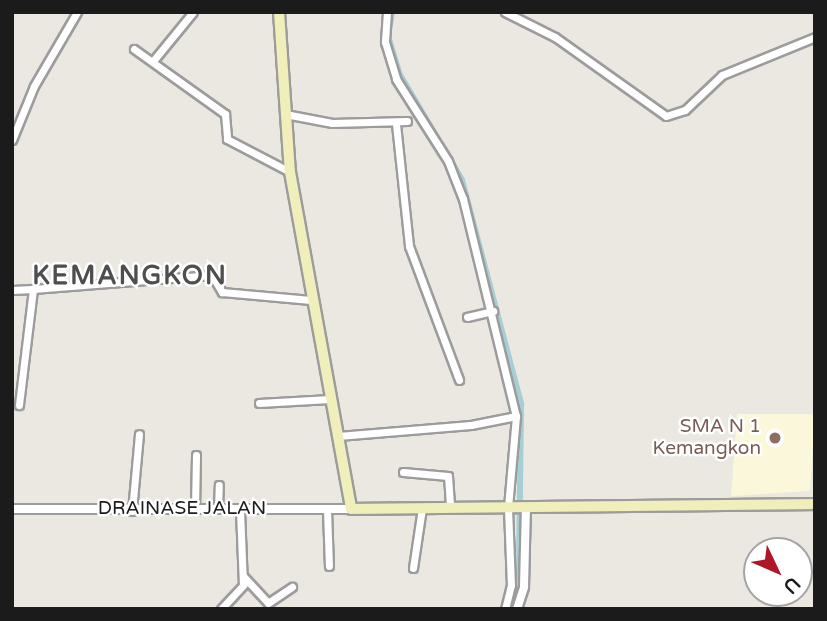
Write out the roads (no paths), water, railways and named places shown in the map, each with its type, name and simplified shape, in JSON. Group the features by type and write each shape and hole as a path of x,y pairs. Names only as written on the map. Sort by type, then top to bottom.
{"main road":[{"path":"279,12 290,172 311,300 351,509 815,504"}],"street":[{"path":"12,140 34,86 77,12"},
{"path":"153,61 193,12"},
{"path":"387,12 385,42 396,79 457,179 476,264 493,311 516,416 509,508 511,585 505,609"},
{"path":"505,12 555,37 666,116 685,110 722,75 815,37"},
{"path":"134,49 225,114 227,139 290,172"},
{"path":"285,114 332,123 396,124 407,121"},
{"path":"396,124 409,246 459,380"},
{"path":"12,290 212,275 222,292 311,300"},
{"path":"19,405 33,289"},
{"path":"467,317 493,311"},
{"path":"259,403 330,399"},
{"path":"338,436 471,425 516,416"},
{"path":"132,511 139,434"},
{"path":"195,509 196,456"},
{"path":"403,472 448,475 450,508"},
{"path":"218,508 219,485"},
{"path":"520,607 526,507"},
{"path":"413,568 422,508"},
{"name":"DRAINASE JALAN","path":"12,509 351,509"},
{"path":"221,609 239,591 244,577 240,509"},
{"path":"327,510 329,566"},
{"path":"244,577 268,603 292,587"}],"waterway":[{"path":"392,12 388,36 399,73 462,180 521,404 519,560 511,609"}],"place":[{"name":"SMA N 1 Kemangkon","path":"775,438"}],"district":[{"name":"KEMANGKON","path":"130,276"}]}
